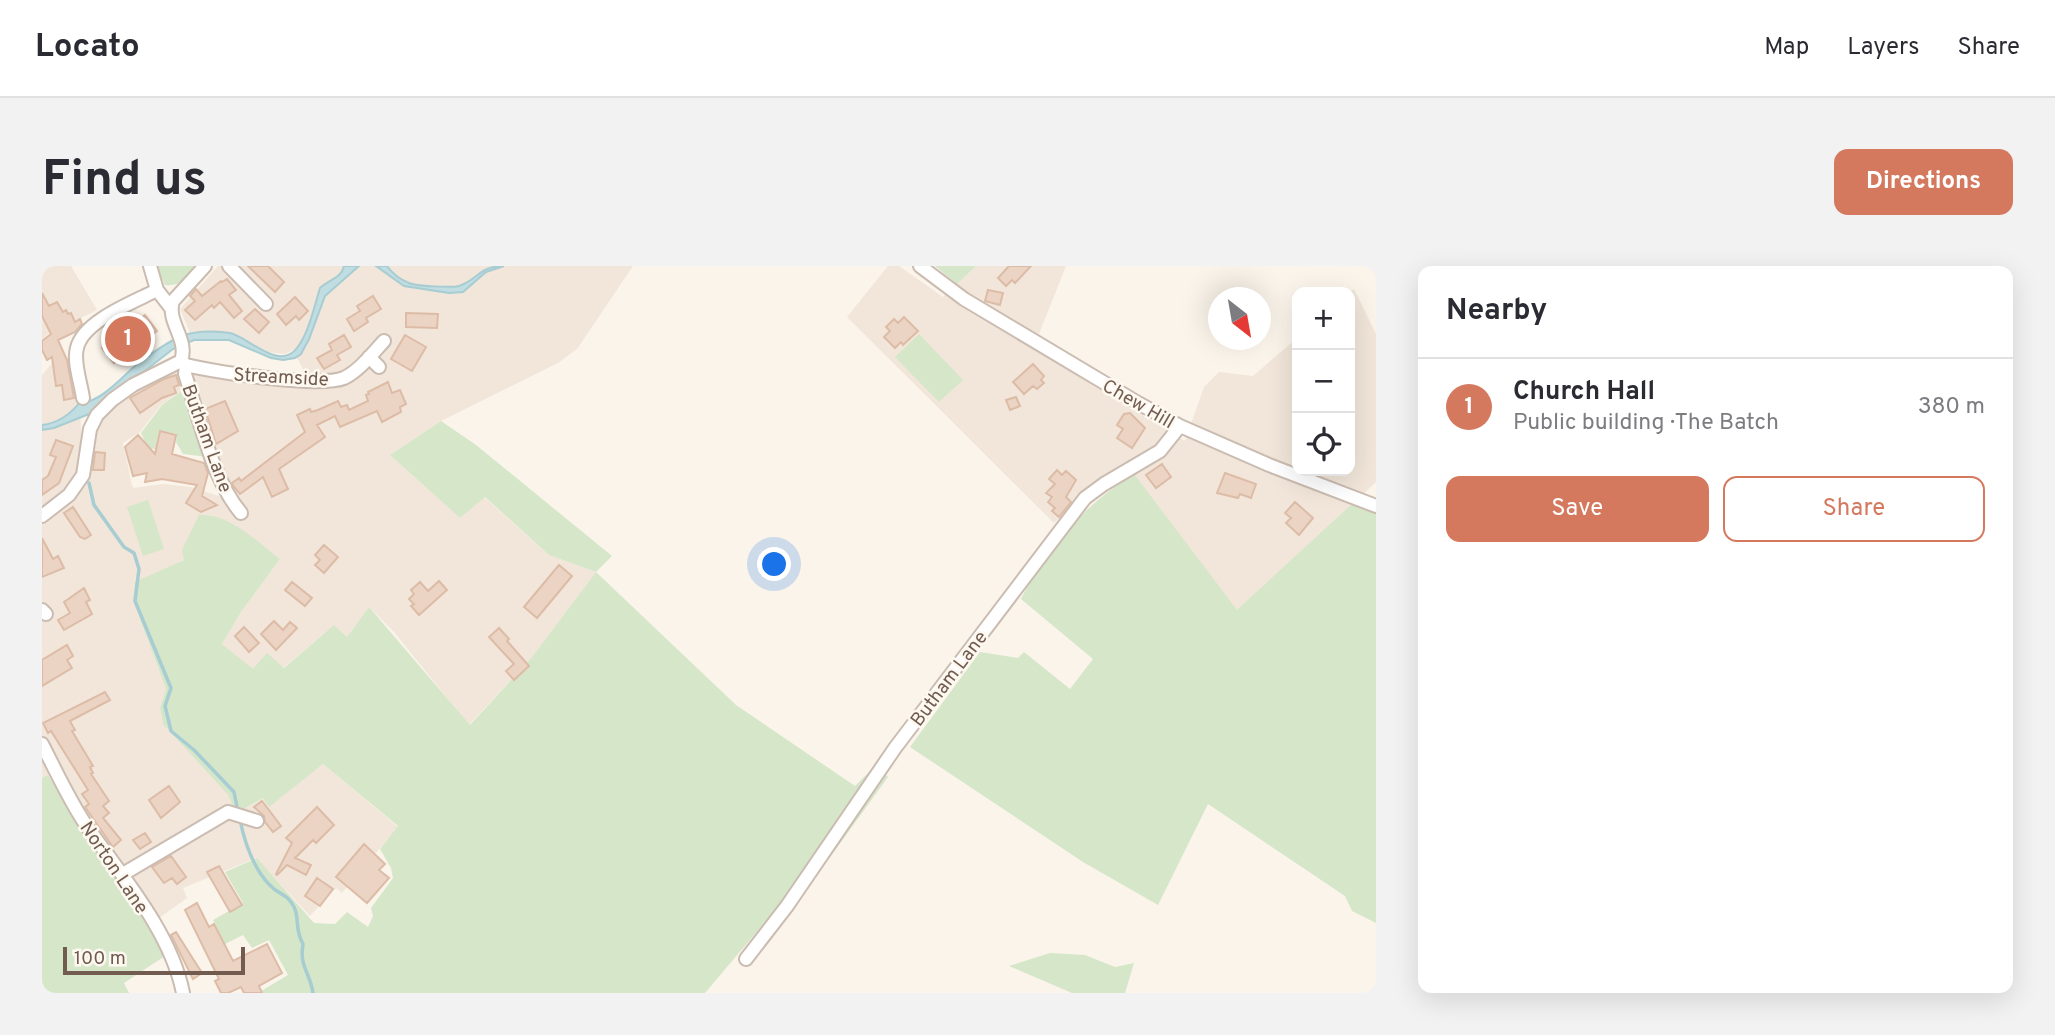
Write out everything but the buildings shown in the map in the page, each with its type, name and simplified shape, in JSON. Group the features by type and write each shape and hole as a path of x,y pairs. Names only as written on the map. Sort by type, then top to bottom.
{"street":[{"path":"42,516 69,495 83,475 90,429 97,415 133,384 183,363 184,347 171,308 157,290 150,266"},
{"path":"171,308 173,301 205,266"},
{"path":"229,266 266,304"},
{"name":"Chew Hill","path":"920,266 964,299 1180,426 1269,465 1376,506"},
{"path":"83,398 76,348 85,333 104,317 157,290"},
{"path":"243,302 254,292"},
{"name":"Streamside","path":"183,363 230,374 329,381 349,376 384,341"},
{"path":"369,357 379,367"},
{"name":"Butham Lane","path":"183,363 214,462 229,497 242,513"},
{"name":"Butham Lane","path":"746,958 787,906 895,748 1085,498 1160,451 1180,426"},
{"name":"Norton Lane","path":"42,744 85,823 123,874 155,926 172,958 183,993"},
{"path":"123,874 228,812 252,820"}],"shaded area":[{"path":"42,266 71,266 97,310 42,339"},
{"path":"218,266 633,266 577,349 558,363 441,421 390,455 460,518 484,497 549,555 596,572 532,657 469,725 394,632 369,607 347,637 334,625 283,668 253,670 222,644 241,612 280,559 236,526 210,515 184,560 135,583 133,600 166,689 160,708 163,724 228,795 236,813 264,798 269,806 323,764 398,827 342,893 336,888 310,916 256,858 183,888 187,898 155,921 125,876 130,872 118,855 106,848 74,794 63,768 42,778 42,375 52,363 72,356 80,399 81,433 96,428 123,398 142,384 175,372 181,373 186,388 161,405 140,432 123,443 132,486 134,488 163,484 191,487 228,499 189,367 299,384 304,371 293,350 285,354 267,352 234,333 190,333 180,309"},
{"path":"888,266 899,266 943,297 976,266 1066,266 1033,349 1185,441 1204,387 1219,372 1253,376 1292,342 1292,476 1355,476 1355,291 1376,334 1376,482 1237,611 1127,466 1100,481 1054,523 847,317"}],"green space":[{"path":"156,266 200,266 184,280 165,285"},
{"path":"935,266 976,266 957,284"},
{"path":"919,334 963,380 939,402 895,357"},
{"path":"186,388 208,457 183,454 176,442 177,434 159,430 155,449 148,448 141,433 162,405"},
{"path":"441,421 476,445 612,556 596,572 549,555 485,497 460,518 390,455"},
{"path":"1134,474 1237,610 1353,503 1376,512 1376,923 1352,911 1345,896 1208,804 1158,905 1083,862 910,747 980,652 1018,658 1024,652 1070,689 1093,659 1021,599 1042,562 1068,529 1099,499"},
{"path":"148,500 164,549 143,556 127,507"},
{"path":"199,515 222,519 242,530 280,559 241,612 222,644 253,669 267,653 284,668 334,625 347,637 369,607 470,725 532,657 596,572 736,705 855,786 876,765 888,777 794,907 777,908 705,993 258,993 288,975 269,940 252,948 243,935 225,944 213,920 243,903 225,872 257,858 314,923 335,924 347,912 368,927 373,916 371,908 393,878 391,868 380,849 398,826 323,764 269,807 263,798 236,813 228,795 163,724 160,708 166,689 133,600 135,582 184,560 182,550"},
{"path":"48,775 83,831 119,879 165,956 124,983 129,993 42,993 42,778"},
{"path":"1050,953 1085,955 1115,967 1134,963 1125,993 1072,993 1009,966"}],"water":[{"path":"344,266 359,266 325,296 309,339 301,354 295,358 271,358 229,340 194,340 173,349 89,414 42,430 42,425 63,418 80,402 87,402 102,395 136,365 182,336 202,332 230,333 272,355 290,354 305,335 320,288 337,276"},
{"path":"376,266 387,266 406,282 449,287 466,283 489,268 504,266 486,272 463,292 449,293 404,286"}],"waterway":[{"path":"89,483 94,505 124,547 134,553 139,569 135,601 171,688 165,706 171,731 194,750 234,792 238,812"},
{"path":"240,820 256,866 267,882 288,898 294,907 303,944 304,964 313,993"}],"place":[{"name":"Church Hall","path":"128,339"}]}
